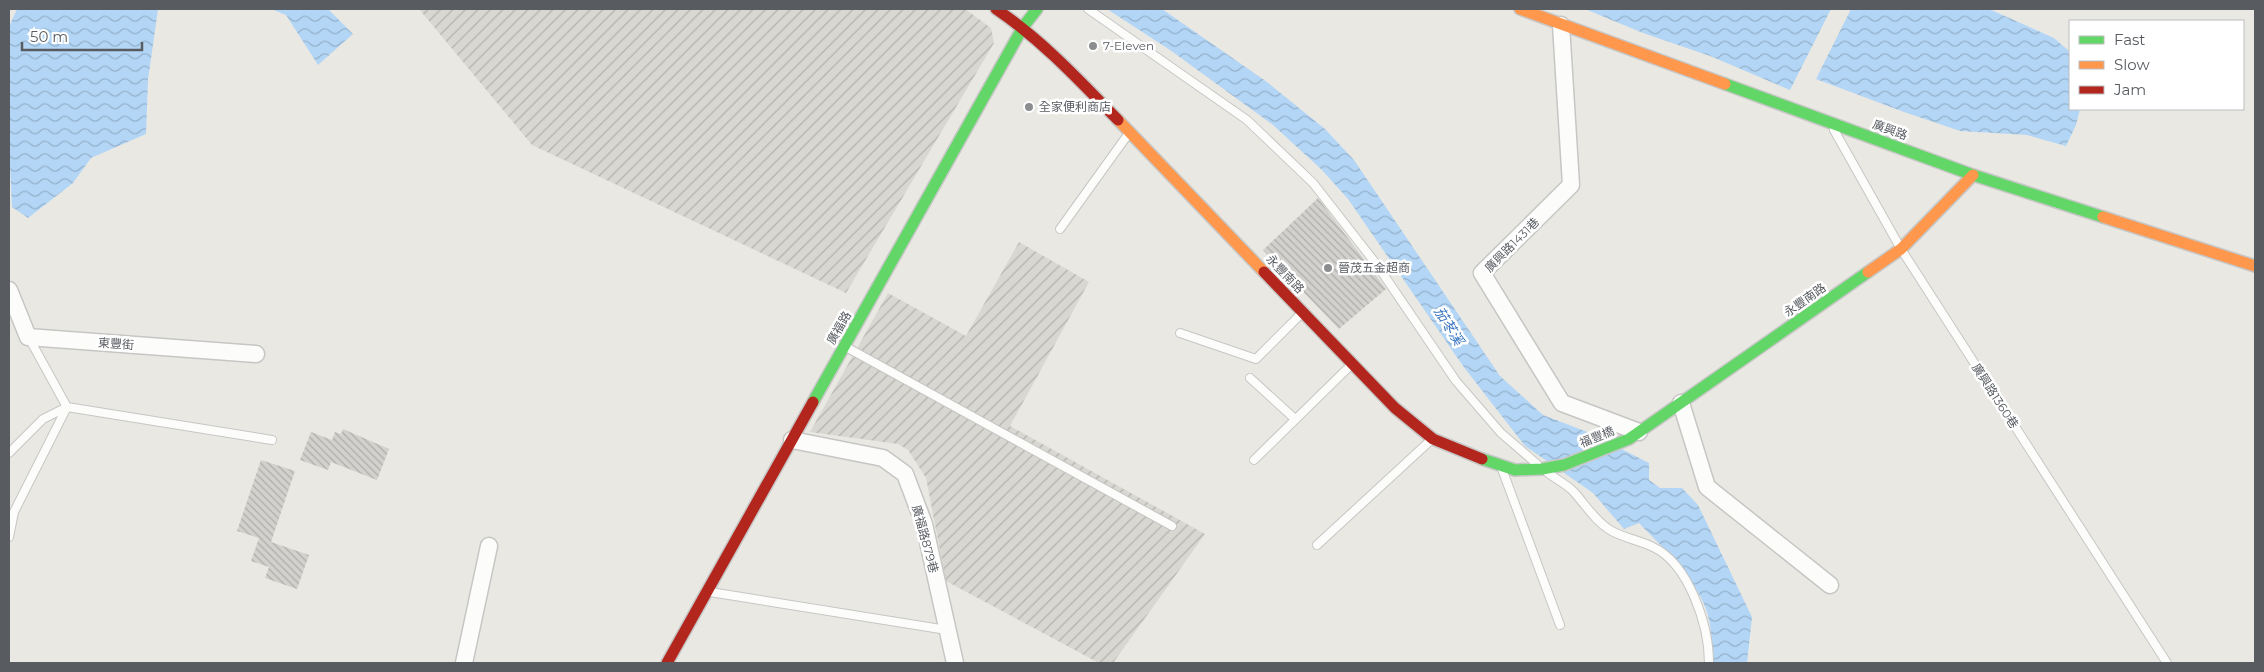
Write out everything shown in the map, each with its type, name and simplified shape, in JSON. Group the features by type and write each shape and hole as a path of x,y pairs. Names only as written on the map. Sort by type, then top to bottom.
{"street":[{"name":"永豐南路","path":"996,9 1023,27 1063,63 1395,408 1433,439 1515,470 1542,469 1564,465"},
{"name":"廣福路","path":"667,663 1023,27 1037,9"},
{"name":"廣興路","path":"1520,9 1830,124 1973,174 2255,266"},
{"name":"廣興路1431巷","path":"1561,25 1571,185 1482,273 1562,403 1639,432"},
{"name":"永豐南路","path":"1639,432 1901,249 1973,174"},
{"path":"9,290 28,337"},
{"name":"東豐街","path":"28,337 256,354"},
{"path":"1681,403 1707,487 1830,585"},
{"name":"福豐橋","path":"1564,465 1629,439 1639,432"},
{"name":"廣福路879巷","path":"792,440 883,458 905,474 924,524 955,663"},
{"path":"464,663 489,546"}],"lane":[{"path":"1088,9 1247,120 1313,184 1377,265 1456,380 1501,433 1542,469 1572,490 1592,515 1610,530 1655,548 1677,567 1697,600 1706,638 1709,663"},
{"name":"廣興路1360巷","path":"1830,124 1901,249 2167,663"},
{"path":"1060,229 1130,132"},
{"path":"1180,333 1256,359 1303,312"},
{"path":"28,337 67,407"},
{"path":"844,346 1172,526"},
{"path":"1254,460 1352,363"},
{"path":"1250,378 1295,419"},
{"path":"9,538 14,512 67,407"},
{"path":"9,453 43,419 67,407 272,440"},
{"path":"1317,545 1433,439"},
{"path":"1500,465 1560,625"},
{"path":"706,592 947,630"}],"shaded area":[{"path":"419,9 965,9 991,28 994,43 846,293 532,145"},
{"path":"1019,242 1089,282 1010,426 1205,534 1113,663 1099,663 946,581 926,478 908,450 898,444 810,432 888,293 966,336"}],"water":[{"path":"17,9 158,9 148,80 146,134 91,158 73,183 28,218 12,207 9,142 9,27"},
{"path":"271,9 328,9 353,34 318,65 286,15"},
{"name":"茄苳溪","path":"1107,9 1162,9 1267,82 1325,129 1354,160 1500,376 1543,415 1590,433 1649,463 1649,480 1660,488 1682,488 1698,505 1752,617 1747,663 1713,663 1706,609 1694,585 1677,563 1639,523 1624,529 1593,493 1525,446 1463,366 1348,199 1322,170 1273,125 1170,50"},
{"path":"1585,9 1831,9 1790,90 1710,56 1643,33"},
{"path":"1851,9 1989,9 2054,38 2069,51 2069,110 2080,110 2076,125 2066,146 2027,135 1960,131 1816,79"}],"building":[{"name":"晉茂五金超商","path":"1318,198 1386,289 1339,329 1263,250"},
{"path":"343,429 389,449 377,480 331,462 328,470 300,460 311,432 332,440 335,432 341,434"},
{"path":"261,460 295,471 271,542 309,555 297,589 265,578 269,567 251,561 259,538 237,531"}],"traffic: fast":[{"path":"813,402 1023,27 1037,9"},
{"path":"1725,84 1973,175 2103,217"},
{"path":"1482,459 1515,470 1542,469 1564,465 1629,439 1868,272"}],"traffic: slow":[{"path":"1520,9 1725,84"},
{"path":"1118,120 1264,272"},
{"path":"1868,272 1901,249 1973,175"},
{"path":"2103,217 2255,266"}],"traffic: jam":[{"path":"996,9 1045,47 1118,120"},
{"path":"1264,272 1395,408 1433,439 1482,459"},
{"path":"667,663 813,402"}],"place":[{"name":"7-Eleven","path":"1093,46"},
{"name":"全家便利商店","path":"1029,107"},
{"name":"晉茂五金超商","path":"1328,268"}]}
